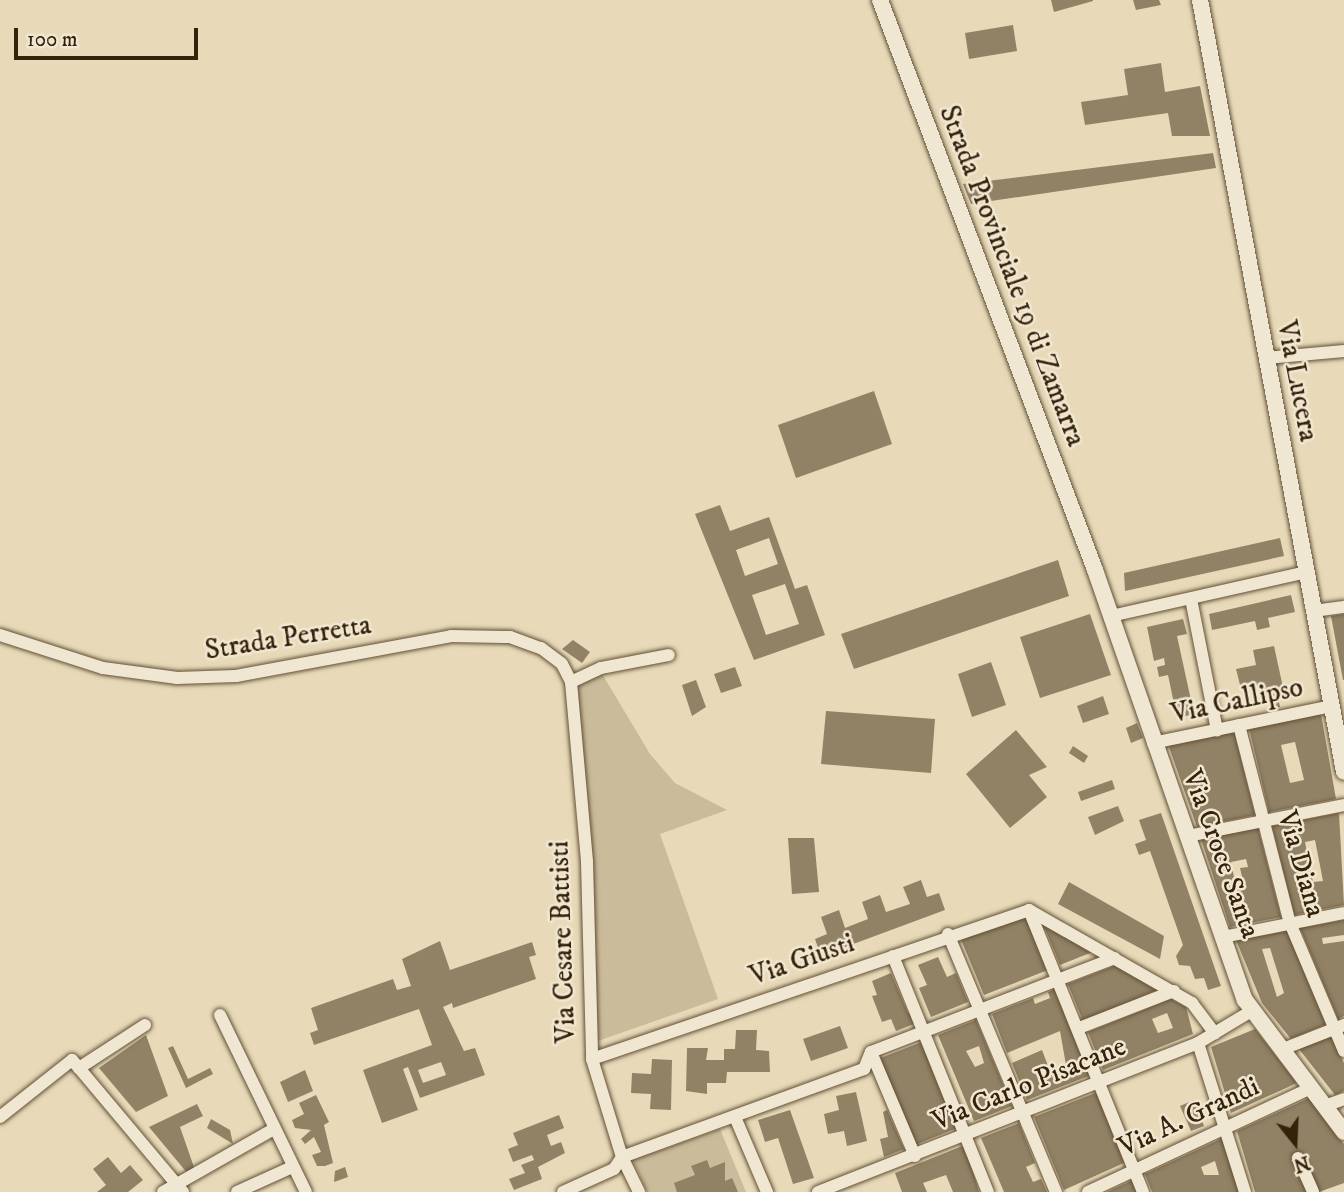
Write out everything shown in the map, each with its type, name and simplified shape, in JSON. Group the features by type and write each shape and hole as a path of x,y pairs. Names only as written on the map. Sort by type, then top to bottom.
{"street":[{"name":"Strada Provinciale 19 di Zamarra","path":"880,0 1095,570"},
{"name":"Via Lucera","path":"1200,0 1331,706 1342,748 1344,772"},
{"path":"1266,358 1344,351"},
{"name":"Via Croce Santa","path":"1095,570 1153,743 1223,937 1253,1010 1344,1132"},
{"path":"1111,616 1306,572"},
{"path":"1191,599 1217,730"},
{"path":"1314,611 1344,607"},
{"name":"Strada Perretta","path":"0,635 103,668 177,678 236,676 451,636 510,637 541,648 562,664 571,682"},
{"path":"571,682 601,668 669,655"},
{"name":"Via Cesare Battisti","path":"571,682 587,862 592,1059 622,1157 639,1192"},
{"name":"Via Callipso","path":"1153,743 1331,706"},
{"name":"Via Diana","path":"1239,725 1290,923 1339,1027 1344,1051"},
{"path":"1188,836 1344,805"},
{"path":"1029,910 1174,991 1192,1003 1215,1033"},
{"path":"1029,910 1102,1081 1143,1192"},
{"name":"Via Giusti","path":"592,1059 893,956 948,934 1029,910"},
{"path":"1223,937 1344,913"},
{"path":"948,934 1056,1192"},
{"path":"893,956 988,1192"},
{"path":"564,1192 614,1169 622,1157 864,1069 872,1052 1114,958"},
{"path":"1079,1028 1174,991"},
{"name":"Via Carlo Pisacane","path":"818,1192 1198,1043 1253,1010"},
{"path":"220,1015 306,1192"},
{"path":"79,1068 145,1025"},
{"path":"1283,1049 1339,1027"},
{"path":"1198,1043 1245,1192"},
{"path":"872,1052 915,1156"},
{"path":"0,1117 72,1060 179,1187"},
{"name":"Via A. Grandi","path":"1087,1192 1311,1088"},
{"path":"1325,1106 1344,1099"},
{"path":"735,1117 767,1192"},
{"path":"163,1192 179,1187 274,1129"},
{"path":"1297,1158 1313,1192"},
{"path":"237,1192 292,1167"}],"shaded area":[{"path":"601,672 650,754 675,783 727,810 660,834 718,999 598,1041 592,861 575,685"},
{"path":"720,1129 746,1192 647,1192 633,1160"}],"building":[{"path":"1051,0 1093,0 1093,1 1054,12"},
{"path":"1133,0 1159,0 1161,5 1136,10"},
{"path":"1013,25 1017,51 969,59 965,33"},
{"path":"1161,63 1165,92 1200,86 1210,136 1172,136 1168,113 1085,125 1081,102 1128,95 1124,69"},
{"path":"1213,153 1216,168 971,204 963,184"},
{"path":"874,391 892,444 796,478 778,425"},
{"path":"720,505 730,531 769,517 795,589 807,585 825,635 754,660 695,514","holes":["769,538 778,564 745,576 736,550","785,584 799,624 766,635 752,595"]},
{"path":"1280,538 1284,556 1125,591 1124,573"},
{"path":"1058,560 1069,596 854,669 841,634"},
{"path":"1291,595 1295,612 1268,618 1270,627 1257,630 1255,621 1212,630 1209,614"},
{"path":"1090,614 1111,675 1040,698 1020,637"},
{"path":"1344,614 1344,680 1343,680 1331,616"},
{"path":"1183,619 1187,634 1177,636 1194,714 1177,718 1168,675 1159,677 1157,667 1165,665 1164,658 1154,661 1147,627"},
{"path":"573,640 590,652 582,663 562,649"},
{"path":"1274,646 1284,692 1277,693 1280,707 1271,709 1260,685 1241,689 1236,669 1256,665 1253,650"},
{"path":"991,662 1006,705 972,717 958,674"},
{"path":"735,667 742,686 721,693 714,674"},
{"path":"696,680 706,707 692,716 682,685"},
{"path":"1103,696 1109,714 1083,723 1077,706"},
{"path":"826,711 935,719 931,773 821,764"},
{"path":"1321,714 1336,799 1269,812 1249,728","holes":["1295,742 1304,780 1290,783 1281,745"]},
{"path":"1137,723 1143,738 1131,743 1126,728"},
{"path":"1016,730 1047,767 1029,775 1047,797 1010,828 966,774"},
{"path":"1234,731 1255,815 1197,827 1168,744"},
{"path":"1073,746 1088,756 1084,763 1069,753"},
{"path":"1112,780 1115,789 1081,801 1078,792"},
{"path":"1118,806 1124,821 1095,835 1088,817"},
{"path":"1161,813 1221,986 1208,990 1204,978 1195,979 1190,966 1179,965 1176,956 1183,945 1150,851 1139,855 1135,844 1146,840 1139,820"},
{"path":"1339,813 1344,905 1294,915 1272,826","holes":["1315,840 1323,881 1313,882 1305,842"]},
{"path":"1258,828 1281,917 1230,927 1201,839","holes":["1246,859 1248,867 1240,868 1244,885 1236,887 1231,862"]},
{"path":"788,838 814,838 819,892 792,894"},
{"path":"921,880 927,897 939,893 945,910 821,956 815,939 827,934 821,917 839,910 845,928 868,919 862,902 880,895 886,912 910,904 903,887"},
{"path":"1069,882 1164,936 1160,959 1058,904"},
{"path":"1024,914 1048,970 984,995 960,937"},
{"path":"1344,920 1344,935 1322,938 1323,944 1344,941 1344,1016 1338,1019 1300,928"},
{"path":"1048,923 1095,951 1060,965 1044,926"},
{"path":"1287,931 1327,1024 1291,1039 1262,1003 1236,940","holes":["1270,948 1284,993 1277,997 1262,949"]},
{"path":"440,941 450,970 532,942 536,955 529,957 536,979 453,1008 452,1003 443,1007 464,1051 475,1048 485,1075 420,1098 408,1067 403,1069 418,1110 382,1123 363,1070 432,1045 419,1009 314,1045 310,1033 318,1030 311,1008 393,979 397,990 411,986 402,959","holes":["441,1062 446,1075 423,1083 418,1070"]},
{"path":"938,957 947,977 956,973 968,1002 931,1017 919,988 927,985 918,965"},
{"path":"1119,964 1162,988 1083,1021 1068,984"},
{"path":"891,973 908,1013 914,1011 919,1022 896,1031 891,1019 882,1022 872,996 877,995 872,981"},
{"path":"1056,989 1091,1075 1027,1100 1012,1063 1042,1050 1050,1071 1066,1065 1060,1031 1007,1053 992,1014 1033,998 1035,1004 1050,998 1048,992"},
{"path":"1171,999 1186,1007 1193,1034 1103,1070 1088,1032","holes":["1167,1013 1173,1028 1158,1033 1152,1019"]},
{"path":"976,1020 1012,1106 974,1121 938,1035","holes":["979,1046 984,1063 975,1067 966,1051"]},
{"path":"840,1026 848,1048 811,1061 803,1039"},
{"path":"1255,1029 1297,1083 1231,1113 1211,1047"},
{"path":"736,1030 757,1030 756,1050 769,1051 770,1072 727,1072 726,1083 707,1083 707,1094 686,1091 687,1048 708,1048 706,1060 724,1060 724,1049 735,1049"},
{"path":"146,1035 168,1096 136,1112 99,1068"},
{"path":"1332,1036 1344,1063 1344,1091 1335,1095 1299,1049"},
{"path":"927,1040 962,1126 915,1145 878,1059"},
{"path":"173,1046 188,1079 210,1068 213,1074 186,1088 168,1048"},
{"path":"652,1059 672,1060 671,1110 650,1109 651,1094 631,1093 632,1073 651,1074"},
{"path":"305,1070 313,1091 288,1102 280,1082"},
{"path":"856,1092 867,1141 847,1146 844,1131 828,1134 824,1114 839,1110 836,1096"},
{"path":"1098,1092 1126,1162 1064,1190 1034,1117"},
{"path":"316,1095 329,1122 324,1125 333,1163 325,1166 317,1166 312,1155 321,1152 314,1137 305,1144 301,1139 311,1130 295,1128 292,1120 304,1114 299,1103"},
{"path":"1309,1098 1344,1144 1344,1183 1319,1192 1302,1152 1291,1157 1307,1192 1255,1192 1237,1131"},
{"path":"1194,1100 1204,1126 1191,1131 1180,1106"},
{"path":"197,1104 203,1116 180,1127 195,1170 188,1174 149,1127"},
{"path":"790,1110 814,1178 793,1184 778,1138 765,1142 758,1120"},
{"path":"887,1110 904,1149 884,1157 880,1139 888,1137 883,1112"},
{"path":"559,1115 564,1128 547,1135 551,1146 561,1142 565,1153 538,1167 542,1179 514,1190 509,1179 525,1173 521,1165 534,1160 532,1155 513,1162 508,1149 518,1145 513,1133"},
{"path":"211,1119 230,1130 233,1144 207,1128"},
{"path":"1019,1123 1035,1163 1026,1167 1033,1182 1041,1179 1047,1192 1004,1192 981,1138"},
{"path":"1223,1138 1239,1192 1152,1192 1145,1174","holes":["1215,1161 1219,1175 1204,1175 1201,1167"]},
{"path":"965,1145 979,1192 953,1192 946,1175 923,1183 927,1192 902,1192 895,1173"},
{"path":"108,1157 121,1173 130,1165 143,1180 128,1192 97,1192 106,1185 93,1169"},
{"path":"707,1160 710,1168 725,1162 725,1181 732,1178 738,1192 677,1192 674,1183 695,1175 691,1166"},
{"path":"345,1167 348,1177 334,1182 335,1171"},
{"path":"1133,1180 1138,1192 1107,1192"}]}
